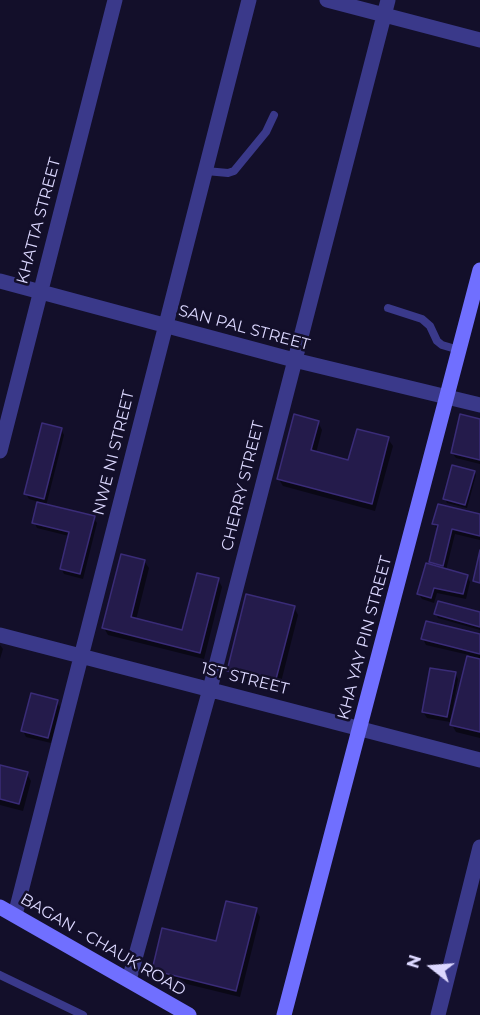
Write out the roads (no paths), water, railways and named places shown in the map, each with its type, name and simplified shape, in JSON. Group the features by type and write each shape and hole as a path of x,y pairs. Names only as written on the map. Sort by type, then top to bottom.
{"street":[{"name":"KHATTA STREET","path":"0,451 115,0"},
{"name":"NWE NI STREET","path":"7,912 81,657 249,0"},
{"path":"327,0 386,7 480,40"},
{"name":"CHERRY STREET","path":"129,980 210,689 386,7"},
{"name":"KHA YAY PIN STREET","path":"284,1015 480,270"},
{"name":"SAN PAL STREET","path":"0,281 294,360 480,405"},
{"name":"1ST STREET","path":"0,636 480,759"},
{"path":"438,1015 480,847"},
{"name":"BAGAN - CHAUK ROAD","path":"7,912 189,1015"}],"lane":[{"path":"206,171 228,173 234,171 266,132 274,115"},
{"path":"388,308 422,319 430,326 437,341 442,345 459,350"},
{"path":"0,975 83,1015"}]}
